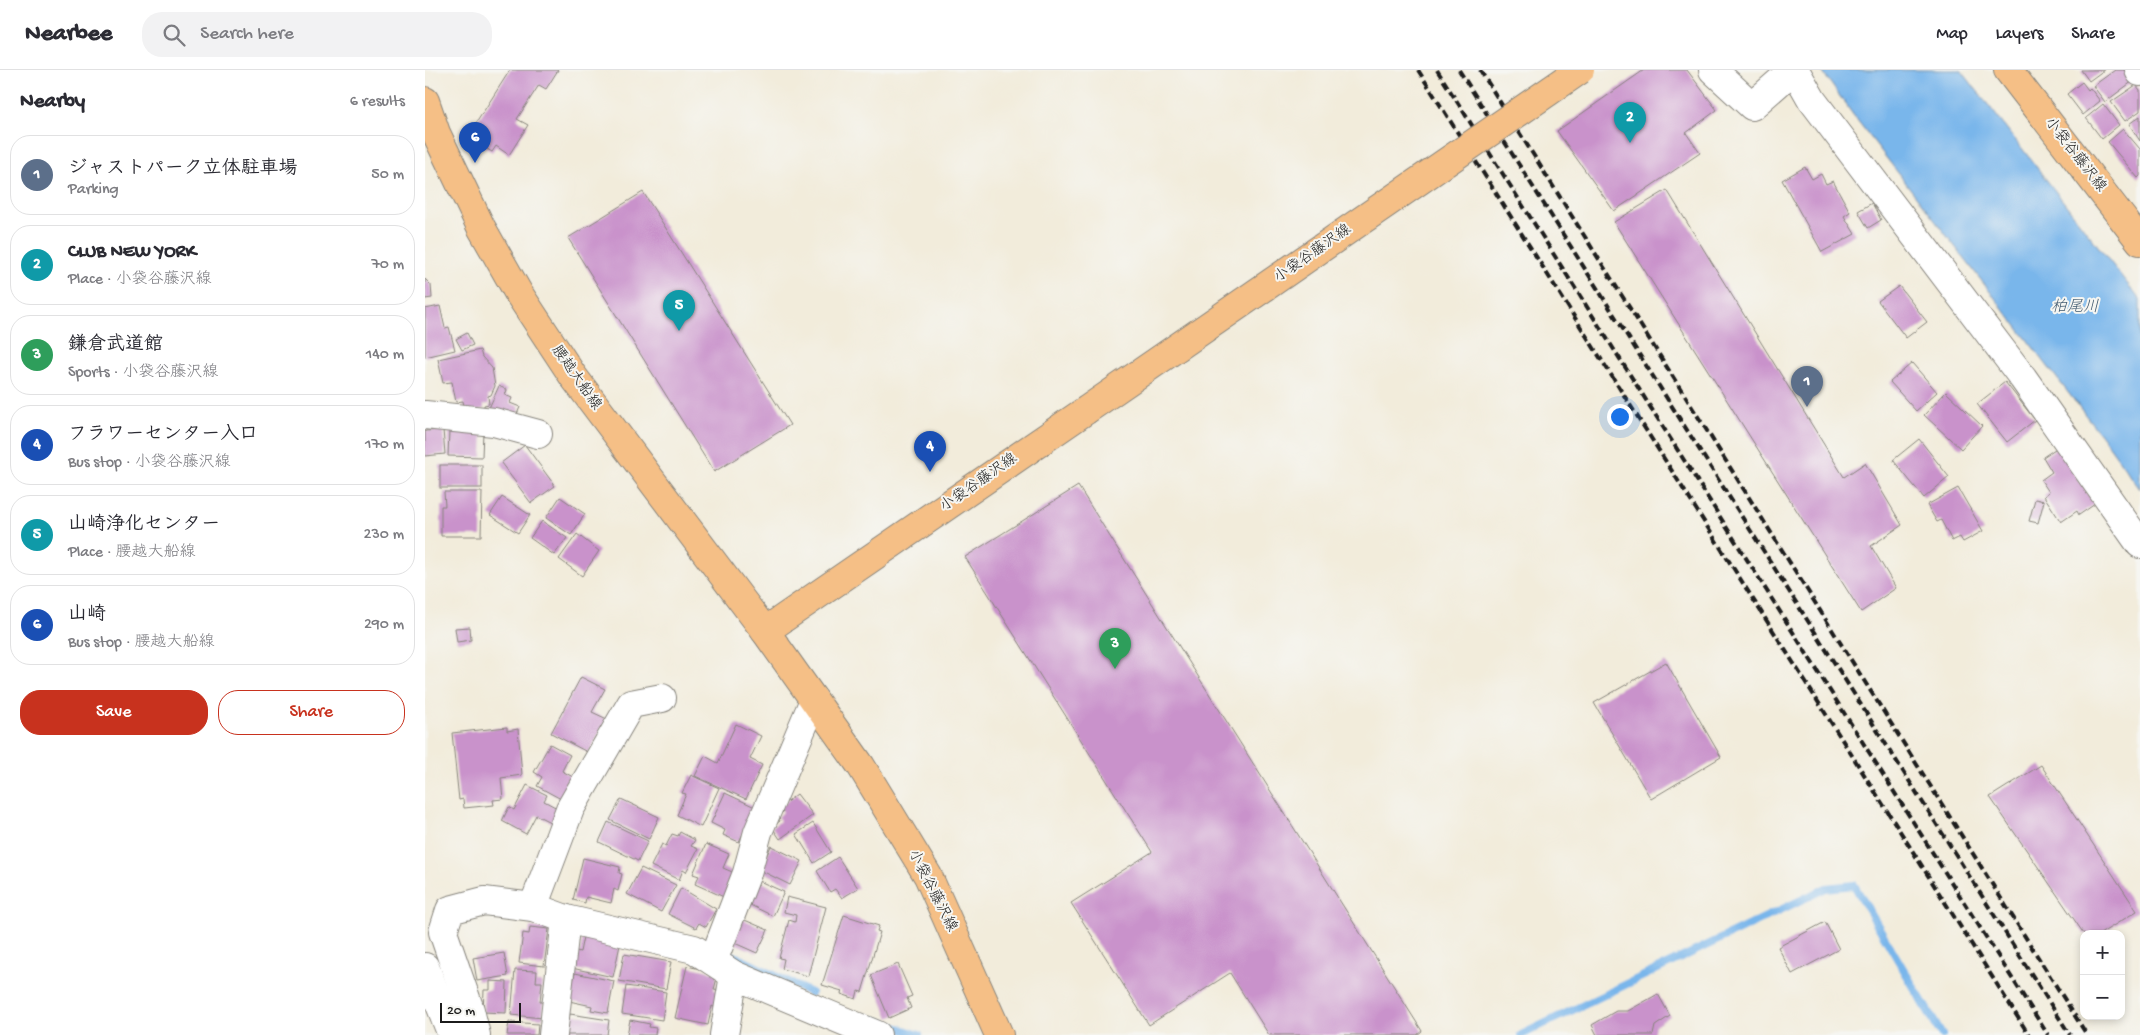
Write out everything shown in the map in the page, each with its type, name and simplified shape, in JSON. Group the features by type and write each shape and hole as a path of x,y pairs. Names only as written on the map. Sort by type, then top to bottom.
{"main road":[{"name":"小袋谷藤沢線","path":"999,1035 928,876 861,766 765,631 1580,70"},
{"name":"小袋谷藤沢線","path":"2008,70 2140,241"},
{"name":"腰越大船線","path":"425,101 436,133 481,227 519,294 573,376 765,631"}],"street":[{"path":"1713,70 1751,106 1800,72 1812,100 2023,378 2140,544"},
{"path":"425,415 494,422 538,434"},
{"path":"533,907 570,809 631,704 662,698"},
{"path":"724,1035 723,968 757,832 814,700"},
{"path":"476,1035 470,1010 443,932 451,910 484,901 533,907 565,919 694,949 723,968 877,1035"},
{"path":"553,1035 565,919"},
{"path":"425,967 452,1035"}],"water":[{"name":"柏尾川","path":"1821,70 1961,70 2140,300 2140,489 2104,439 1854,116"}],"building":[{"path":"510,70 558,70 546,89 539,85 517,119 528,125 509,155 496,146 492,152 477,143 481,137 471,131"},
{"path":"1644,70 1687,70 1717,110 1686,133 1700,153 1614,211 1557,131"},
{"path":"2081,70 2104,70 2089,81"},
{"path":"2115,70 2126,70 2133,81 2105,102 2093,86"},
{"path":"2082,82 2088,90 2090,88 2100,101 2083,115 2067,94"},
{"path":"2136,85 2140,90 2140,111 2125,121 2111,102"},
{"path":"2103,104 2119,125 2102,139 2086,118"},
{"path":"2140,116 2140,141 2129,124"},
{"path":"2123,129 2140,149 2140,176 2138,178 2108,142"},
{"path":"1805,167 1812,179 1821,174 1826,184 1833,181 1850,212 1844,216 1855,234 1822,252 1782,180"},
{"path":"1667,190 1844,477 1865,463 1902,525 1871,546 1896,588 1861,612 1614,222"},
{"path":"643,192 790,425 714,472 568,238"},
{"path":"1872,203 1881,220 1868,228 1858,211"},
{"path":"425,279 431,285 432,298 425,299"},
{"path":"1899,286 1927,322 1906,338 1878,301"},
{"path":"440,306 445,328 449,327 455,350 425,357 425,309"},
{"path":"467,333 473,345 462,350 456,339"},
{"path":"480,350 482,357 492,368 495,386 491,395 488,396 489,404 484,405 484,409 465,412 463,401 456,402 452,382 443,383 438,359"},
{"path":"1912,363 1937,392 1916,411 1890,382"},
{"path":"2005,382 2035,420 2007,442 1977,404"},
{"path":"499,386 507,390 505,395 512,398 510,403 520,407 515,419 489,408"},
{"path":"1946,392 1982,426 1961,449 1924,415"},
{"path":"443,430 445,454 425,456 425,431"},
{"path":"449,430 483,431 482,457 448,456"},
{"path":"1919,439 1949,477 1924,498 1893,460"},
{"path":"525,445 555,486 531,503 501,463"},
{"path":"2058,447 2095,504 2079,515 2077,511 2061,522 2044,496 2049,492 2041,480 2052,472 2043,457"},
{"path":"440,465 482,465 482,488 440,488"},
{"path":"1078,486 1422,1031 1417,1035 1269,1035 1230,973 1149,1025 1071,903 1152,852 965,557"},
{"path":"1958,488 1983,531 1963,542 1960,537 1952,541 1941,520 1937,522 1927,505"},
{"path":"444,492 482,492 481,536 441,536 441,506 445,506"},
{"path":"502,497 530,515 518,533 490,515"},
{"path":"560,497 585,514 571,535 546,518"},
{"path":"2035,499 2044,501 2038,523 2029,521"},
{"path":"542,521 567,538 554,555 530,538"},
{"path":"577,534 599,551 582,576 559,559"},
{"path":"470,627 471,640 457,642 455,628"},
{"path":"1666,662 1721,757 1651,799 1594,703"},
{"path":"581,677 605,689 592,712 607,719 589,753 551,733"},
{"path":"736,724 761,736 750,759 762,765 746,799 695,776 705,756 718,763"},
{"path":"507,727 507,731 518,729 522,775 501,778 503,799 493,800 494,805 464,808 463,799 459,800 452,733"},
{"path":"550,744 570,755 562,771 573,777 561,799 537,786 542,777 534,772"},
{"path":"2041,765 2137,911 2106,930 2081,930 1990,797"},
{"path":"691,775 719,788 701,827 677,815 686,794 682,793"},
{"path":"527,785 547,795 544,801 559,809 552,823 536,815 526,834 502,821 509,807 514,810"},
{"path":"725,793 755,807 739,842 723,835 725,830 711,823"},
{"path":"797,794 813,815 780,839 772,827 780,821 778,817 783,812 780,807"},
{"path":"621,799 659,817 649,839 610,820"},
{"path":"608,822 648,841 638,861 599,842"},
{"path":"813,823 831,852 814,863 796,834"},
{"path":"680,832 695,840 691,846 698,849 686,872 683,870 679,880 651,866 662,844 666,846 672,834 678,836"},
{"path":"706,844 729,854 723,868 737,874 726,898 695,884 699,876 693,874"},
{"path":"771,846 802,861 790,885 760,870"},
{"path":"838,857 858,888 842,898 835,889 830,892 817,871"},
{"path":"583,858 620,867 619,873 622,874 618,891 614,889 611,903 586,897 585,903 573,900"},
{"path":"641,868 676,885 661,912 627,894"},
{"path":"757,880 784,892 773,916 746,903"},
{"path":"681,888 716,909 706,927 699,923 696,928 668,914"},
{"path":"787,897 826,907 808,976 782,969 784,959 779,958 789,920 795,922 796,915 784,912"},
{"path":"844,915 879,926 877,931 880,932 862,992 858,991 856,999 841,994 842,991 822,985"},
{"path":"740,918 768,930 757,953 730,941"},
{"path":"1825,922 1839,949 1792,974 1778,947"},
{"path":"530,927 549,929 544,966 519,963 523,933 529,934"},
{"path":"583,937 620,945 613,977 567,967 571,950 580,952"},
{"path":"504,953 508,976 477,981 473,958"},
{"path":"624,954 671,962 666,989 619,981"},
{"path":"898,964 912,996 907,998 911,1008 889,1018 871,975"},
{"path":"687,966 718,973 714,990 720,991 716,1008 712,1006 708,1025 675,1018"},
{"path":"515,970 537,971 536,982 542,982 540,1002 544,1002 543,1018 511,1015"},
{"path":"575,973 614,981 608,1013 591,1010 592,1006 569,1001"},
{"path":"490,981 507,982 506,1013 483,1012 484,990 490,990"},
{"path":"626,986 666,992 662,1020 622,1014"},
{"path":"1658,994 1670,1016 1655,1026 1653,1035 1597,1035 1592,1025 1616,1011 1628,1011"},
{"path":"570,1014 609,1020 607,1035 566,1035"},
{"path":"630,1020 650,1024 649,1027 656,1028 655,1035 627,1035"},
{"path":"509,1022 538,1024 537,1035 507,1035"}],"waterway":[{"path":"1521,1035 1826,888 1854,885 1942,1035"},
{"path":"722,950 811,993"},
{"path":"874,1020 919,1035"}],"railway":[{"path":"1418,70 2029,1035"},
{"path":"1437,70 2048,1035"},
{"path":"1459,70 2070,1035"},
{"path":"1480,70 2087,1035"}],"place":[{"name":"CLUB NEW YORK","path":"1630,143"},
{"name":"山崎","path":"475,163"},
{"name":"山崎浄化センター","path":"679,331"},
{"name":"ジャストパーク立体駐車場","path":"1807,407"},
{"name":"フラワーセンター入口","path":"930,472"},
{"name":"鎌倉武道館","path":"1115,669"}]}
